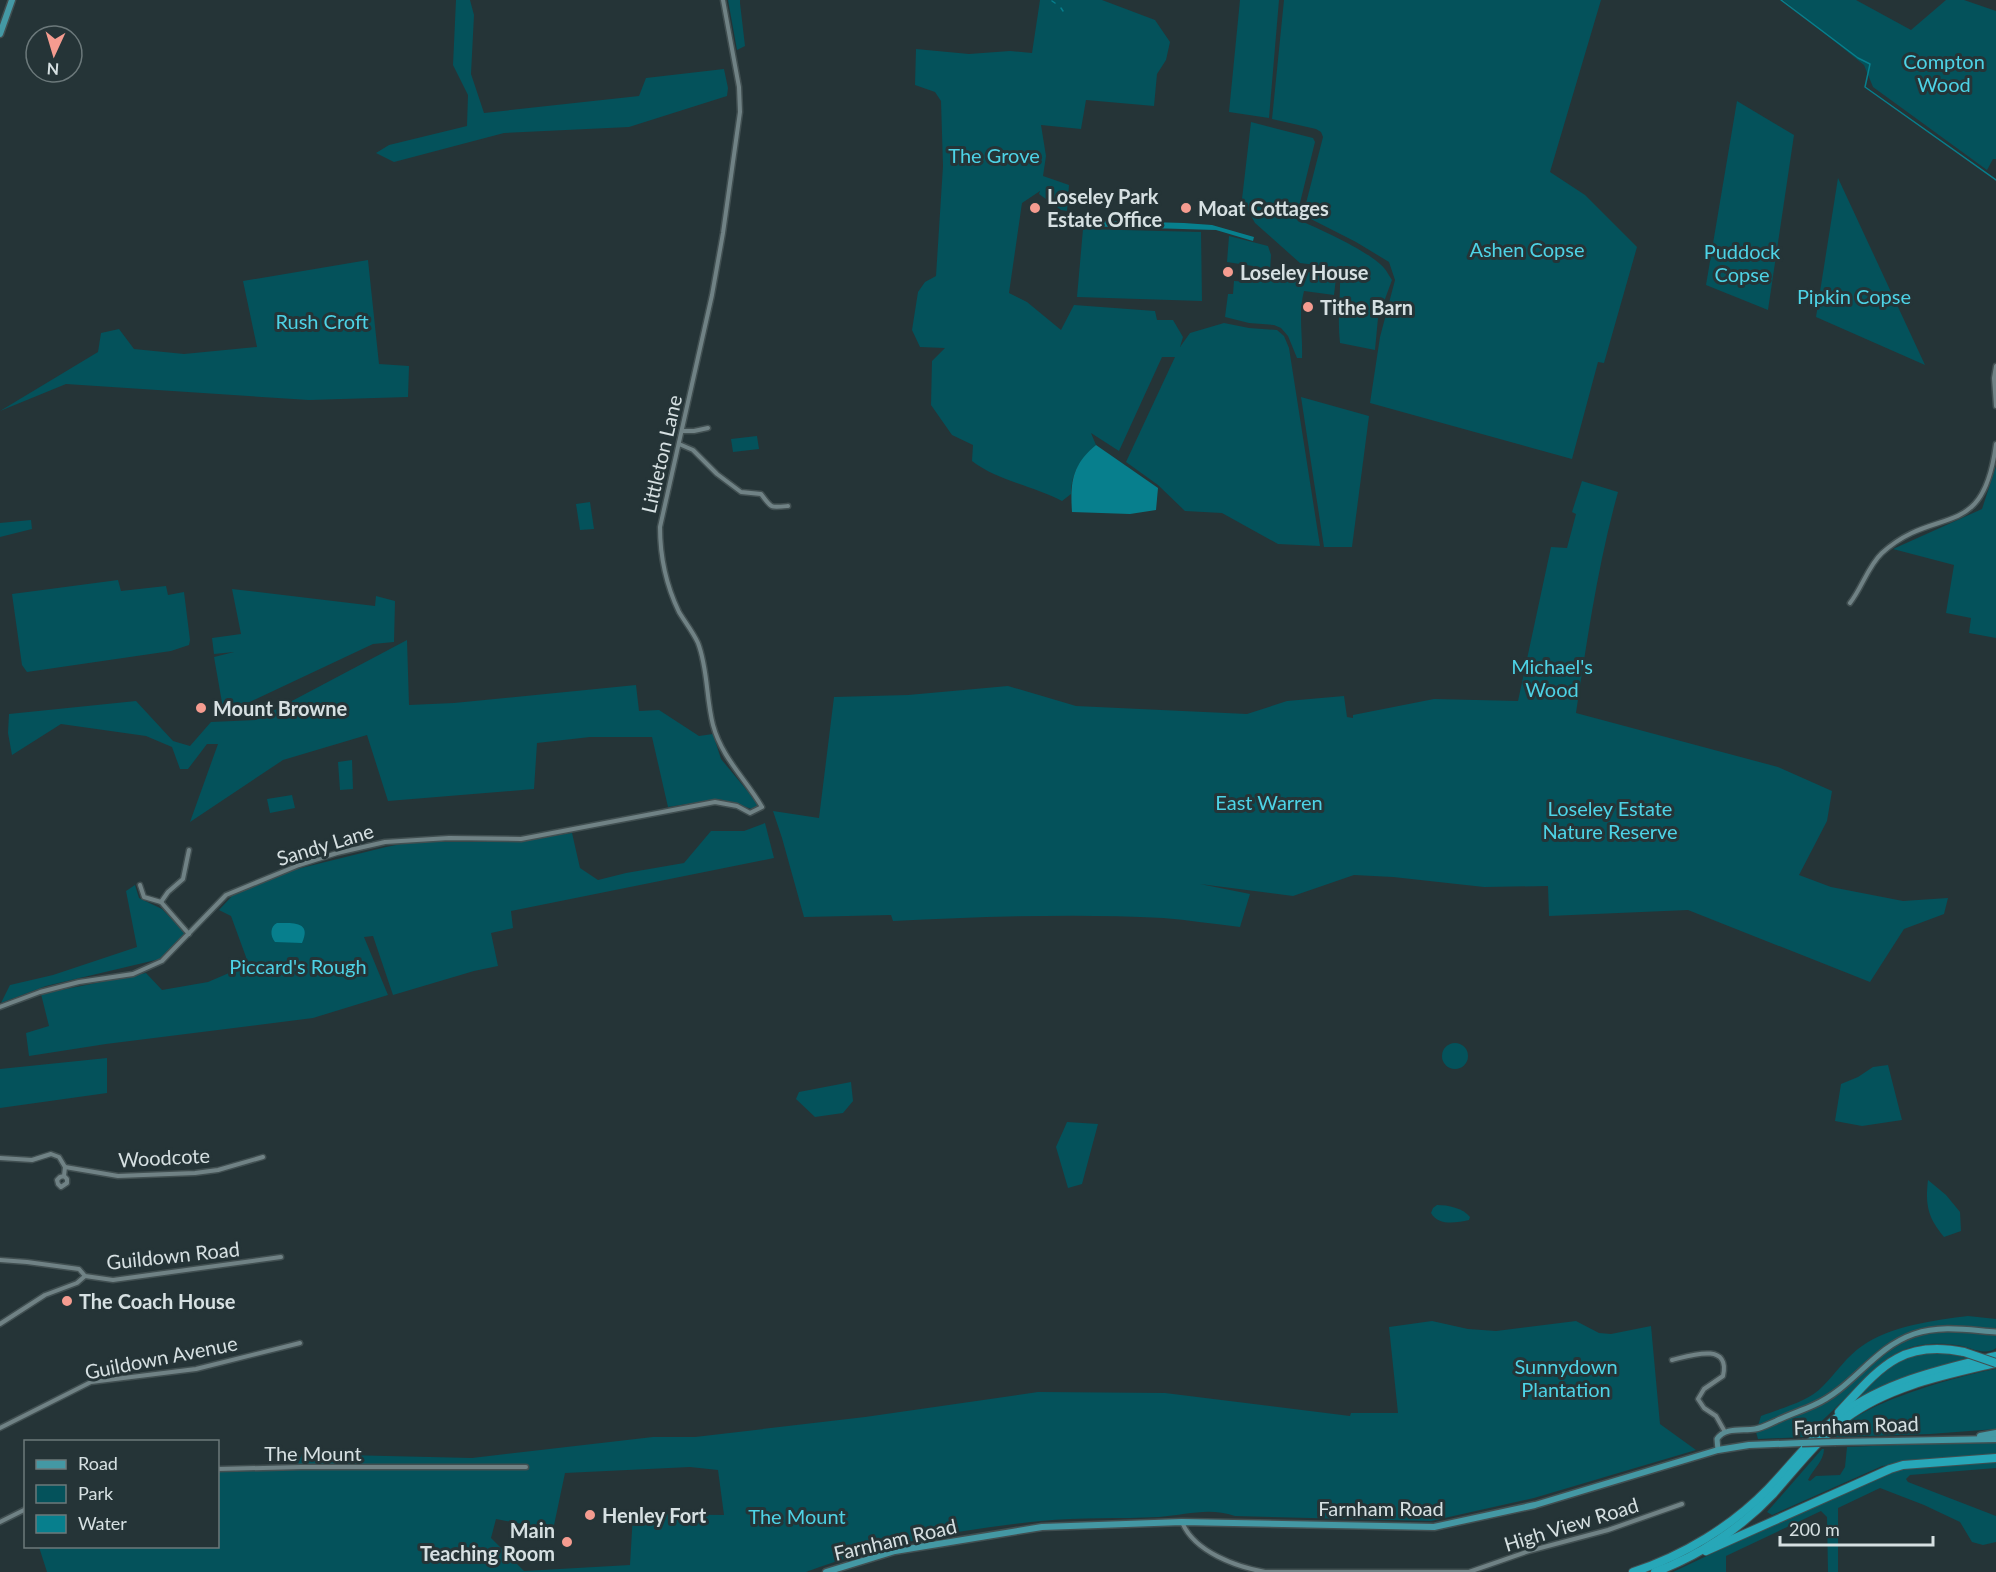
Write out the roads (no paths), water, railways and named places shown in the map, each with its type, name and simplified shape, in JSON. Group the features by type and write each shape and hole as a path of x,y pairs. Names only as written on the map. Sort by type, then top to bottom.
{"highway":[{"path":"1633,1572 1691,1547 1735,1518 1767,1490 1867,1381 1888,1363 1912,1352 1929,1348 1944,1348 1996,1363"},
{"path":"1819,1432 1852,1407 1879,1393 1935,1370 1996,1356"},
{"path":"1679,1561 1711,1544 1750,1515 1826,1436 1852,1414 1875,1402 1948,1373 1996,1363"},
{"path":"1655,1572 1890,1468 1996,1458"}],"main road":[{"path":"0,34 12,0"},
{"name":"Farnham Road","path":"1968,1439 1996,1433"},
{"name":"Farnham Road","path":"826,1572 895,1551 1042,1527 1182,1522 1434,1527 1535,1505 1718,1450 1749,1445 1996,1439"}],"street":[{"name":"Littleton Lane","path":"723,0 739,87 740,112 723,233 660,527 660,549 666,576 679,612 698,643 705,671 713,725 729,762 762,807"},
{"path":"1996,366 1994,378 1996,406"},
{"path":"682,432 694,432 708,428"},
{"path":"679,444 693,450 717,474 741,492 761,494 768,506 772,508 788,506"},
{"path":"1850,603 1881,554 1915,532 1950,520 1971,509 1988,483 1996,444"},
{"name":"Sandy Lane","path":"0,1007 39,992 79,982 133,974 162,961 226,895 316,859 385,842 449,838 521,839 715,802 737,806 750,813 762,807"},
{"path":"161,902 168,892 183,879 189,850"},
{"path":"140,885 144,897 161,902 189,934"},
{"name":"Woodcote","path":"0,1158 32,1160 51,1154 59,1157 65,1167 118,1176 218,1170 263,1156"},
{"path":"64,1176 65,1167"},
{"name":"Guildown Road","path":"0,1260 79,1269 85,1276 113,1280 281,1257"},
{"path":"0,1324 45,1295 77,1283 85,1276"},
{"path":"1718,1450 1717,1439 1725,1432 1760,1428 1820,1402 1844,1385 1879,1352 1910,1336 1928,1330 1947,1329 1996,1332"},
{"name":"Guildown Avenue","path":"0,1428 91,1382 196,1369 300,1343"},
{"path":"1672,1360 1707,1352 1713,1353 1722,1361 1725,1370 1723,1376 1704,1389 1698,1399 1704,1408 1716,1416 1725,1432"},
{"name":"The Mount","path":"219,1469 526,1467"},
{"name":"High View Road","path":"1182,1522 1188,1533 1209,1550 1250,1569 1265,1572 1469,1572 1529,1551 1608,1530 1682,1504"},
{"path":"0,1522 24,1510"}],"water":[{"path":"1081,220 1212,225 1254,237 1253,241 1216,230 1081,226"},
{"path":"1096,445 1158,488 1156,510 1130,514 1072,512 1074,475 1082,460"},
{"path":"277,923 303,927 305,931 302,943 275,942 272,931 273,926"}],"waterway":[{"path":"1781,0 1858,58 1870,64 1865,87 1996,180"}],"place":[{"name":"Loseley Park Estate Office","path":"1035,208"},
{"name":"Moat Cottages","path":"1186,208"},
{"name":"Loseley House","path":"1228,272"},
{"name":"Tithe Barn","path":"1308,307"},
{"name":"Mount Browne","path":"201,708"},
{"name":"The Coach House","path":"67,1301"},
{"name":"Henley Fort","path":"590,1515"},
{"name":"Main Teaching Room","path":"567,1542"}],"park label":[{"name":"Compton Wood","path":"1944,72"},
{"name":"The Grove","path":"994,155"},
{"name":"Ashen Copse","path":"1527,249"},
{"name":"Puddock Copse","path":"1742,262"},
{"name":"Pipkin Copse","path":"1854,296"},
{"name":"Rush Croft","path":"322,321"},
{"name":"Michael's Wood","path":"1552,678"},
{"name":"East Warren","path":"1269,802"},
{"name":"Loseley Estate Nature Reserve","path":"1610,820"},
{"name":"Piccard's Rough","path":"298,966"},
{"name":"Sunnydown Plantation","path":"1566,1378"}]}
